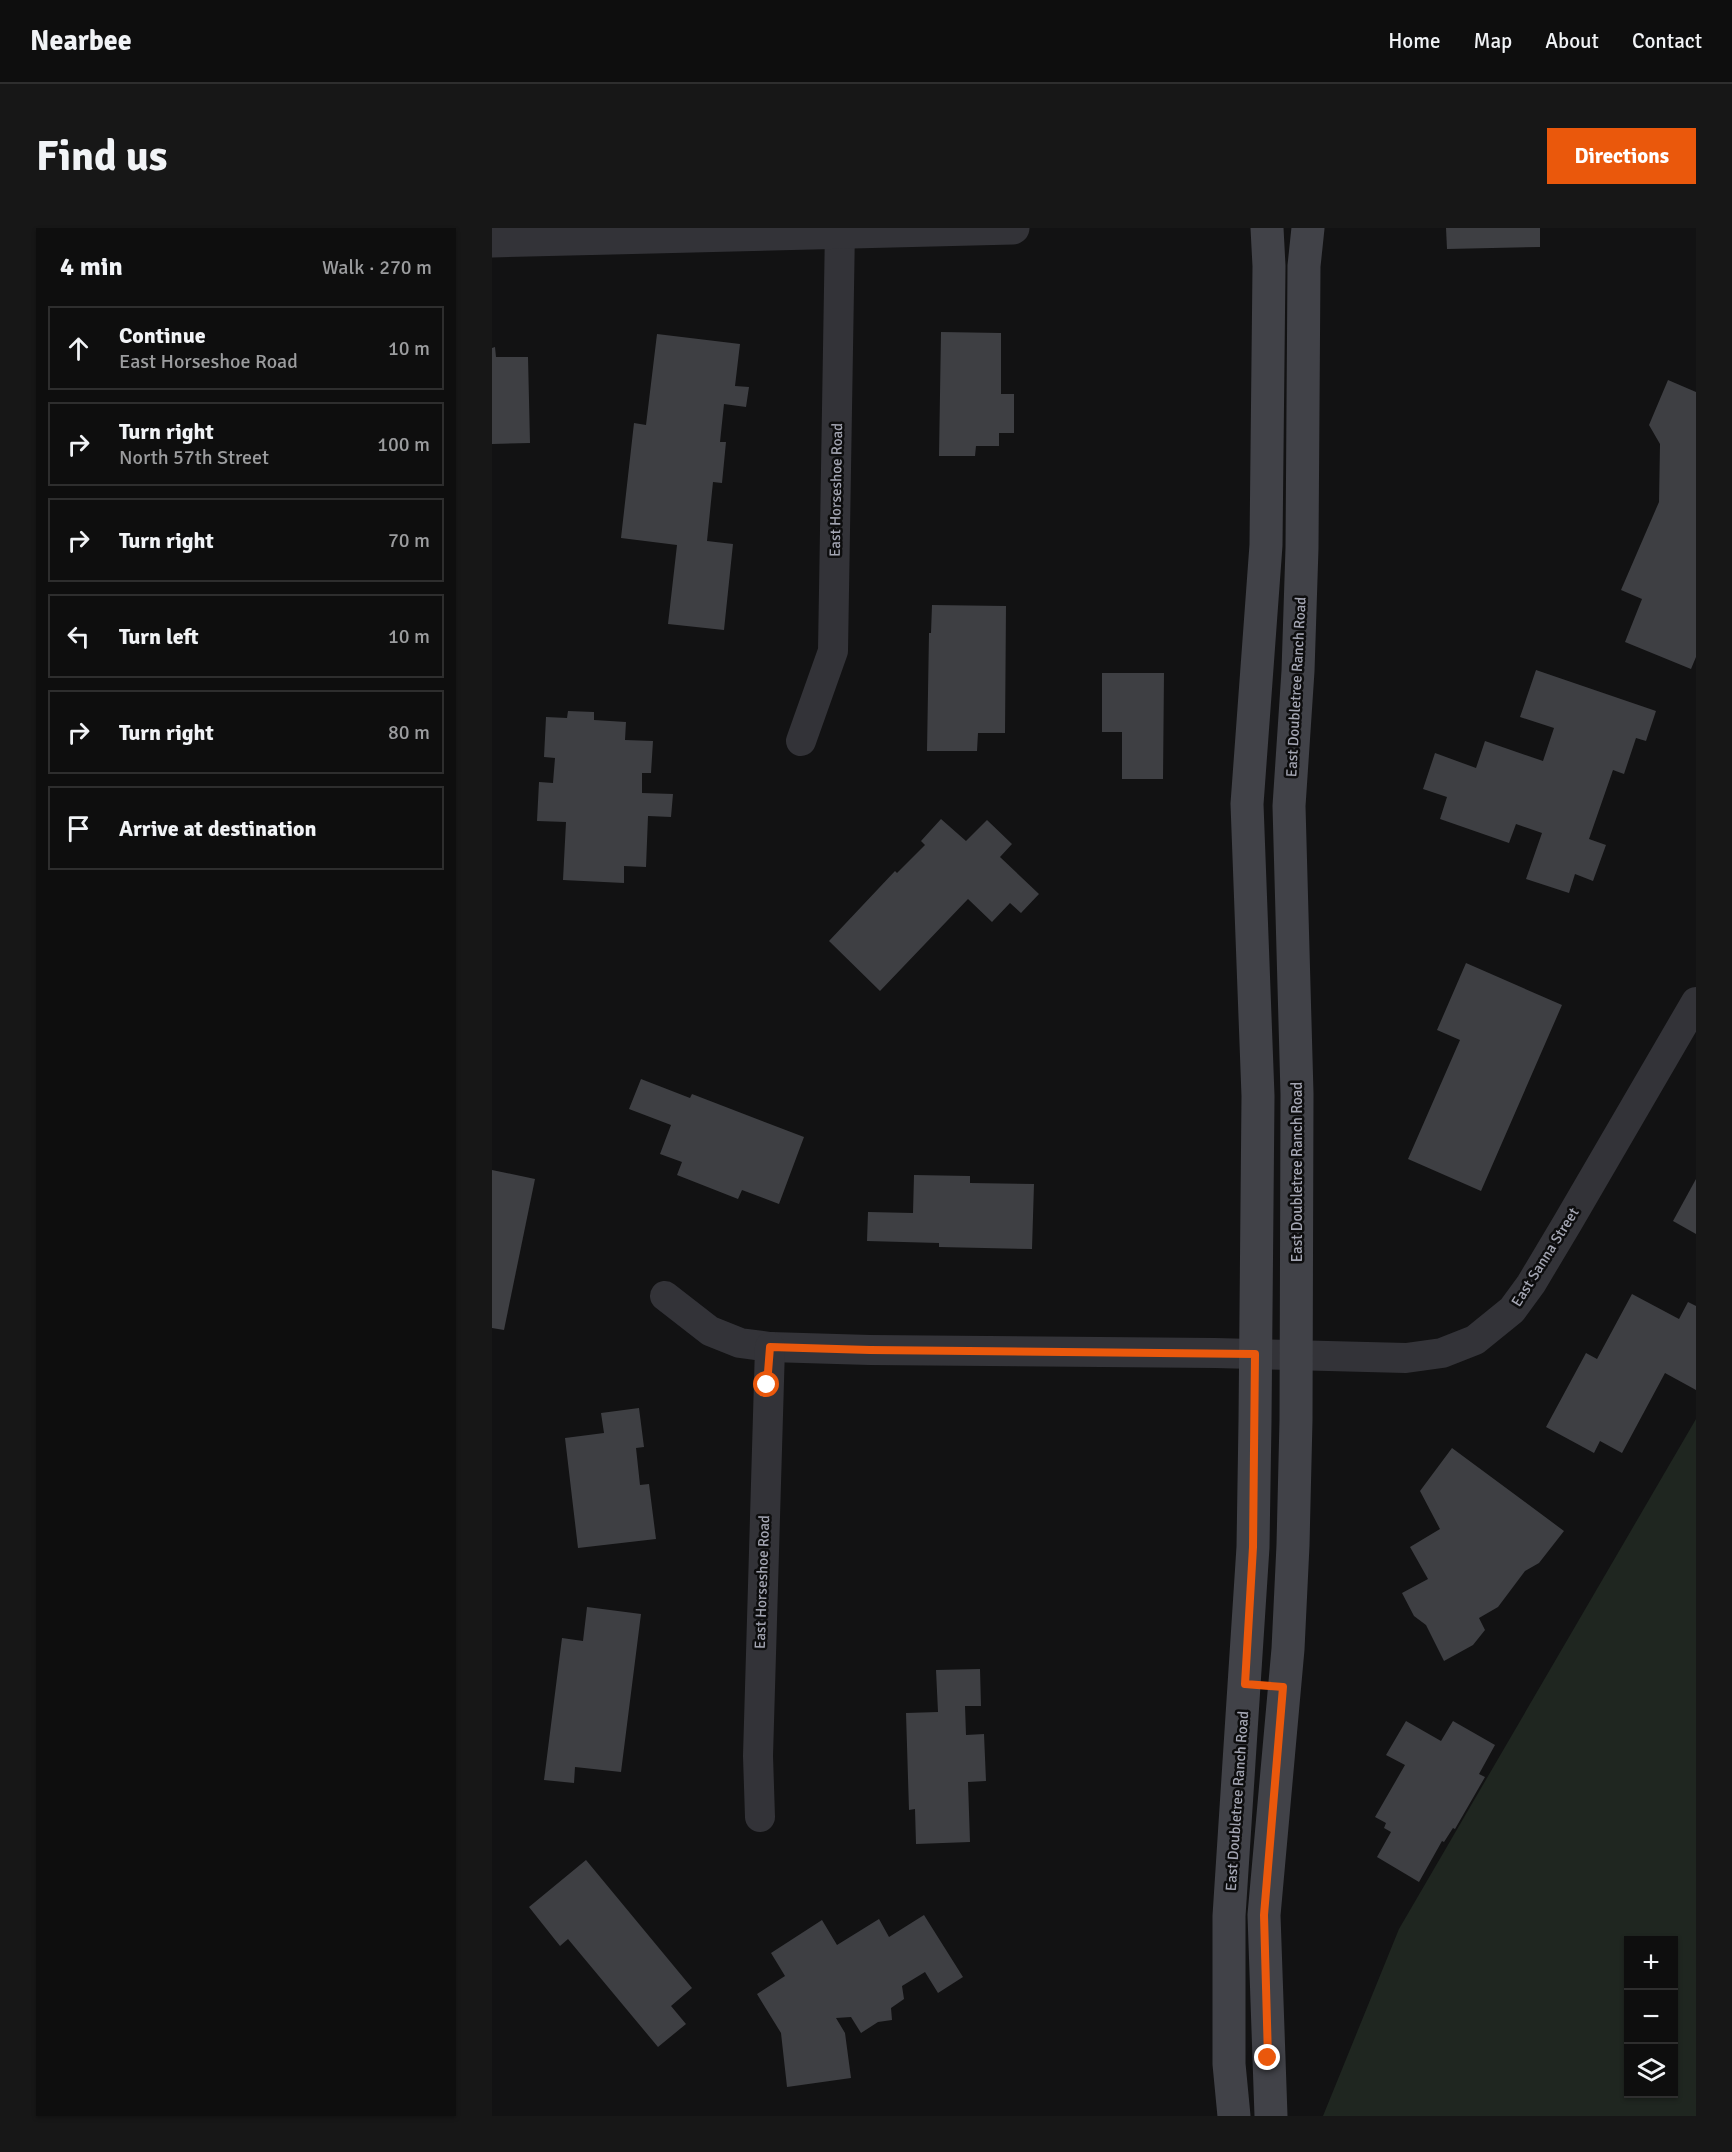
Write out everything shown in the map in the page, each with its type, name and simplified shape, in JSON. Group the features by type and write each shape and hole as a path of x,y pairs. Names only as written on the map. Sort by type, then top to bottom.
{"main road":[{"name":"East Doubletree Ranch Road","path":"1234,2116 1229,2064 1228,1916 1253,1547 1258,1096 1247,804 1266,545 1269,266 1267,228"},
{"name":"East Doubletree Ranch Road","path":"1271,2116 1264,1915 1288,1649 1293,1545 1297,1094 1289,806 1298,671 1302,548 1304,266 1308,228"},
{"path":"1245,1684 1283,1687"}],"street":[{"path":"492,241 840,230 1013,228"},
{"name":"East Horseshoe Road","path":"801,741 833,651 840,230"},
{"name":"East Sanna Street","path":"665,1296 710,1331 740,1343 770,1347 1406,1358 1442,1353 1475,1340 1499,1322 1512,1310 1531,1284 1696,1002"},
{"name":"East Horseshoe Road","path":"760,1817 758,1735 770,1347"}],"shaded area":[{"path":"1696,1419 1696,2116 1323,2116 1399,1929"}],"building":[{"path":"1446,228 1540,228 1540,247 1447,249"},
{"path":"941,332 1001,333 1001,394 1014,394 1014,433 999,433 999,446 976,446 975,456 939,456"},
{"path":"657,334 740,344 735,386 749,387 746,407 724,404 720,442 726,442 722,483 713,482 707,541 733,544 724,630 668,624 677,545 621,538 634,423 646,425"},
{"path":"495,347 496,357 528,357 530,443 492,444 492,348"},
{"path":"1668,380 1696,392 1696,657 1691,669 1625,642 1642,599 1621,590 1659,502 1660,444 1649,425"},
{"path":"932,605 1006,606 1005,733 978,733 977,751 927,751 929,633 931,633"},
{"path":"1536,670 1656,711 1646,741 1636,738 1624,774 1613,770 1589,839 1606,845 1593,881 1575,874 1569,893 1526,879 1542,833 1516,824 1509,843 1440,819 1447,797 1423,789 1435,753 1476,768 1485,741 1543,761 1554,728 1520,717"},
{"path":"1102,673 1164,673 1163,779 1122,779 1122,732 1102,732"},
{"path":"568,711 594,712 594,720 626,722 625,740 653,741 651,773 642,773 642,793 673,794 671,817 648,816 646,867 624,866 624,883 563,880 566,822 537,821 539,782 553,783 555,758 544,757 546,717 567,718"},
{"path":"941,819 966,841 987,820 1012,844 1000,857 1039,894 1021,913 1010,903 992,922 968,899 880,991 829,941 895,871 897,873 925,845 921,841"},
{"path":"1466,963 1562,1005 1481,1191 1408,1159 1460,1040 1437,1030"},
{"path":"641,1079 690,1098 692,1094 804,1137 779,1204 742,1190 738,1199 677,1175 682,1162 660,1154 671,1125 629,1109"},
{"path":"492,1170 535,1179 504,1330 492,1328"},
{"path":"914,1175 970,1176 970,1183 1034,1184 1032,1249 939,1247 939,1243 867,1241 868,1212 913,1213"},
{"path":"1696,1179 1696,1234 1673,1221"},
{"path":"1632,1294 1679,1319 1688,1302 1696,1306 1696,1390 1665,1373 1622,1453 1600,1441 1594,1453 1546,1427 1586,1353 1597,1359"},
{"path":"639,1408 644,1447 636,1448 640,1485 649,1484 656,1539 578,1548 565,1438 604,1433 601,1413"},
{"path":"1452,1448 1564,1531 1539,1563 1525,1571 1498,1607 1479,1618 1485,1630 1473,1645 1444,1661 1426,1625 1414,1616 1402,1593 1428,1579 1410,1547 1440,1529 1420,1491"},
{"path":"587,1607 641,1614 621,1772 575,1767 574,1783 544,1780 562,1638 583,1641"},
{"path":"980,1669 981,1706 965,1706 966,1735 984,1734 986,1781 968,1782 970,1842 916,1844 915,1809 909,1810 906,1713 938,1712 936,1670"},
{"path":"1406,1721 1441,1741 1453,1721 1495,1745 1479,1774 1485,1777 1455,1829 1453,1828 1444,1842 1442,1841 1419,1882 1377,1857 1391,1832 1384,1828 1386,1823 1375,1817 1405,1765 1386,1755"},
{"path":"586,1860 692,1988 671,2006 686,2024 658,2047 568,1939 560,1946 529,1907"},
{"path":"924,1915 963,1977 938,1993 925,1972 902,1986 904,1999 891,2008 892,2020 878,2022 861,2033 851,2017 836,2018 845,2033 851,2078 787,2087 781,2033 757,1994 785,1976 771,1953 822,1920 837,1945 879,1919 889,1937"}],"route":[{"path":"767,1385 770,1347 1255,1354 1253,1547 1245,1684 1283,1687 1264,1915 1268,2058"}]}
